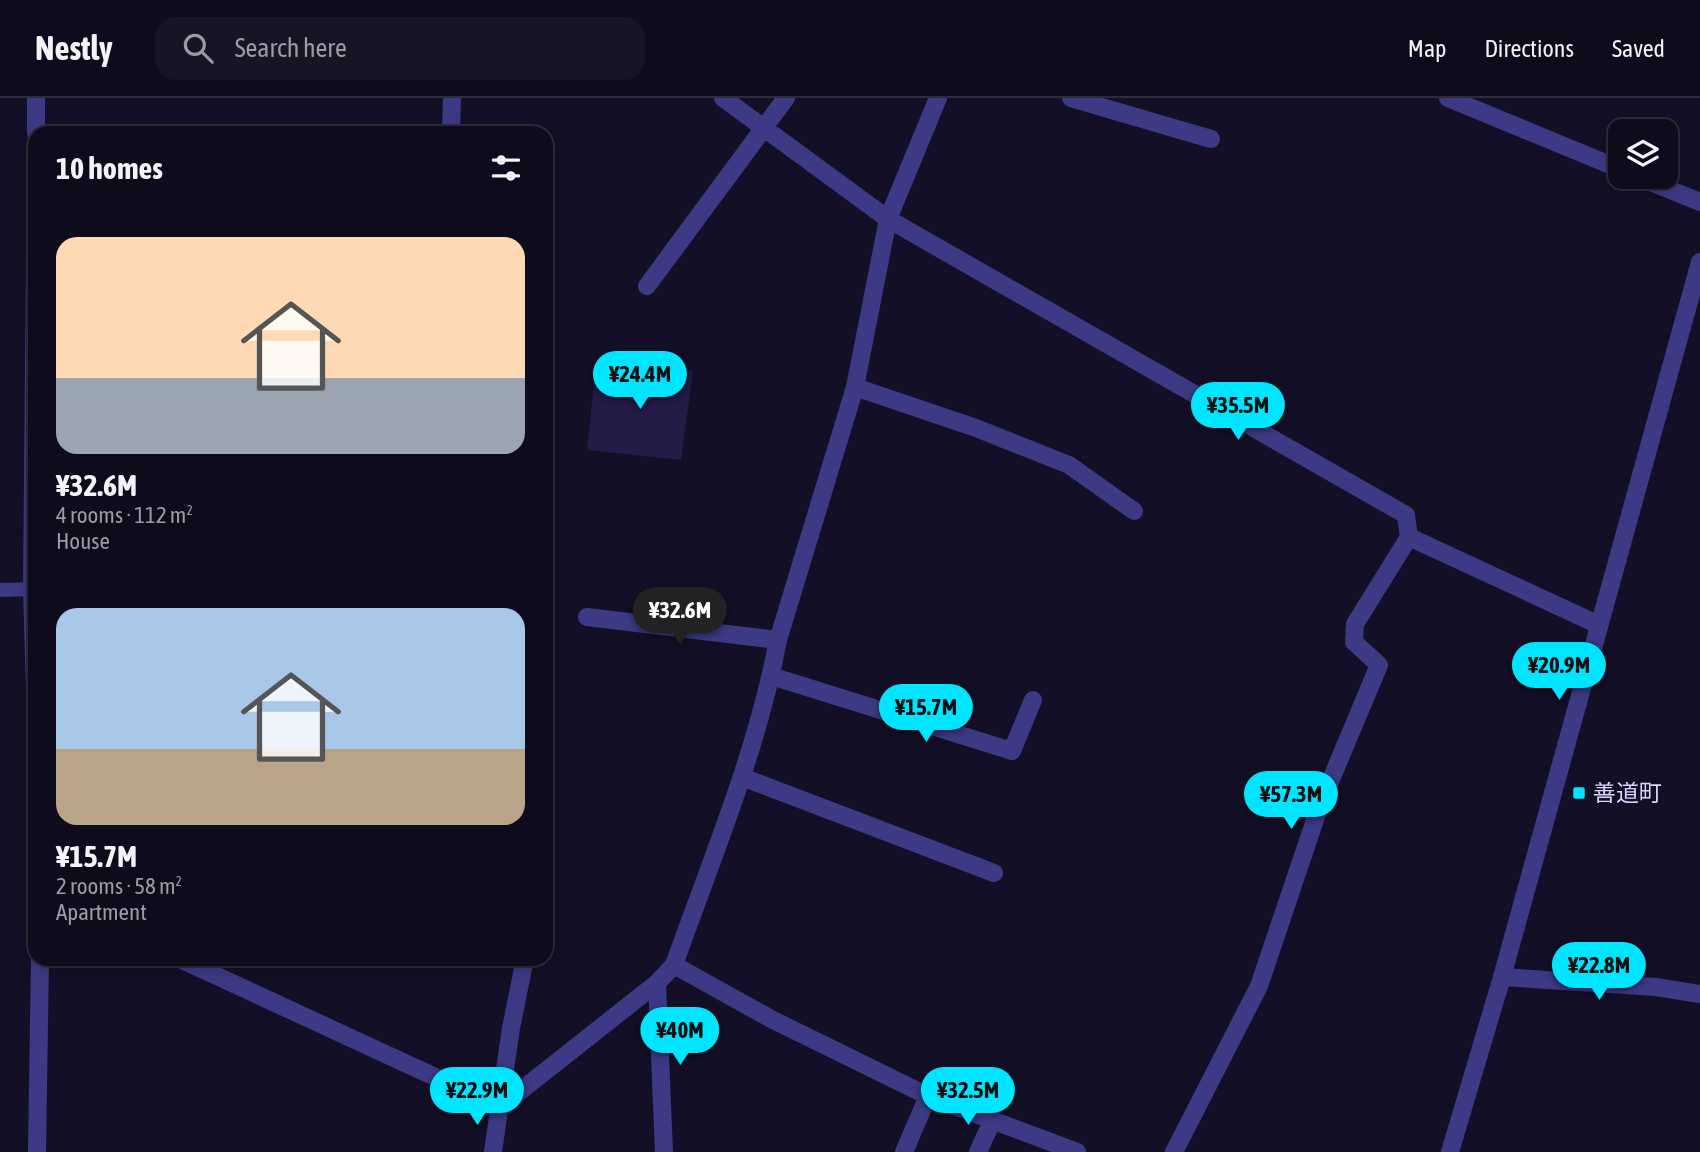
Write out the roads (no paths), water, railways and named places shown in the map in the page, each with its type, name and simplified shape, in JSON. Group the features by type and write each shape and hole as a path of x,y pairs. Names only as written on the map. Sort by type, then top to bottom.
{"street":[{"path":"36,98 36,126"},
{"path":"451,126 453,98"},
{"path":"723,98 888,219 1406,515 1409,537 1355,624 1354,642 1379,665 1319,808 1259,986 1174,1152"},
{"path":"647,286 786,98"},
{"path":"500,1107 657,984 674,965 742,777 779,640 855,387 888,219 938,98"},
{"path":"1071,98 1211,139"},
{"path":"1448,98 1608,164"},
{"path":"1668,189 1700,202"},
{"path":"1450,1152 1502,977 1700,262"},
{"path":"855,387 976,428 1069,465 1134,510"},
{"path":"1409,537 1599,625"},
{"path":"586,617 779,640"},
{"path":"771,676 1012,751 1033,700"},
{"path":"742,777 994,873"},
{"path":"674,965 774,1020 928,1096 1077,1152"},
{"path":"37,1152 40,966"},
{"path":"195,966 500,1107"},
{"path":"493,1152 511,1028 524,966"},
{"path":"1502,977 1656,987 1700,994"},
{"path":"657,984 664,1152"},
{"path":"904,1152 928,1096"},
{"path":"978,1152 993,1119"}],"lane":[{"path":"0,590 28,589"}],"place":[{"name":"善道町","path":"1579,793"}]}
